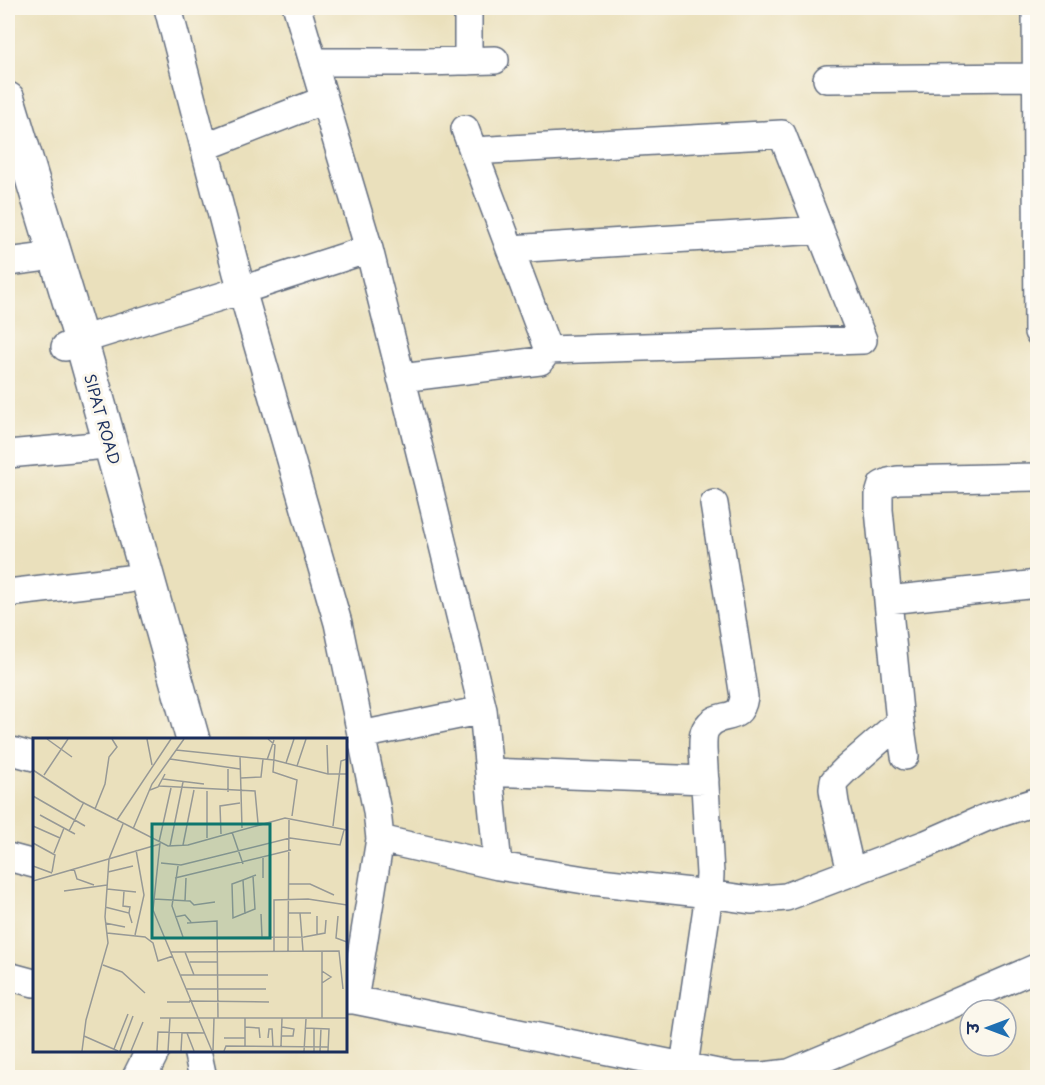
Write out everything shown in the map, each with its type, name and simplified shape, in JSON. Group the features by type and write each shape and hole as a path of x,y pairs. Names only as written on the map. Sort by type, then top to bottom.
{"highway":[{"name":"SIPAT ROAD","path":"8,99 73,344 192,738"},
{"name":"SIPAT ROAD","path":"8,155 23,260 73,344 98,467 170,738"},
{"path":"139,1077 152,1052"}],"street":[{"path":"168,8 242,290 338,623 377,811 380,840 349,1000 733,1076 763,1076 789,1073 1038,967"},
{"path":"297,8 369,249 483,711 498,866"},
{"path":"313,62 482,60 468,8"},
{"path":"1036,8 1038,332"},
{"path":"827,79 1036,77"},
{"path":"204,147 324,100"},
{"path":"782,134 863,340 548,350 469,140 782,134"},
{"path":"510,249 820,230"},
{"path":"73,344 369,249"},
{"path":"401,378 540,362 548,350"},
{"path":"8,454 94,446"},
{"path":"905,756 879,510 882,485 898,480 1038,477"},
{"path":"684,1066 709,894 704,735 707,726 715,720 739,711 743,706 744,697 714,504"},
{"path":"8,593 128,579"},
{"path":"888,600 1038,584"},
{"path":"361,735 483,711"},
{"path":"851,872 835,803 834,781 900,722"},
{"path":"8,750 33,758"},
{"path":"489,772 705,780"},
{"path":"380,840 498,866 591,881 751,900 786,897 926,844 985,818 1038,801"},
{"path":"8,857 33,864"},
{"path":"8,976 33,984"},
{"path":"197,1052 203,1077"}]}
